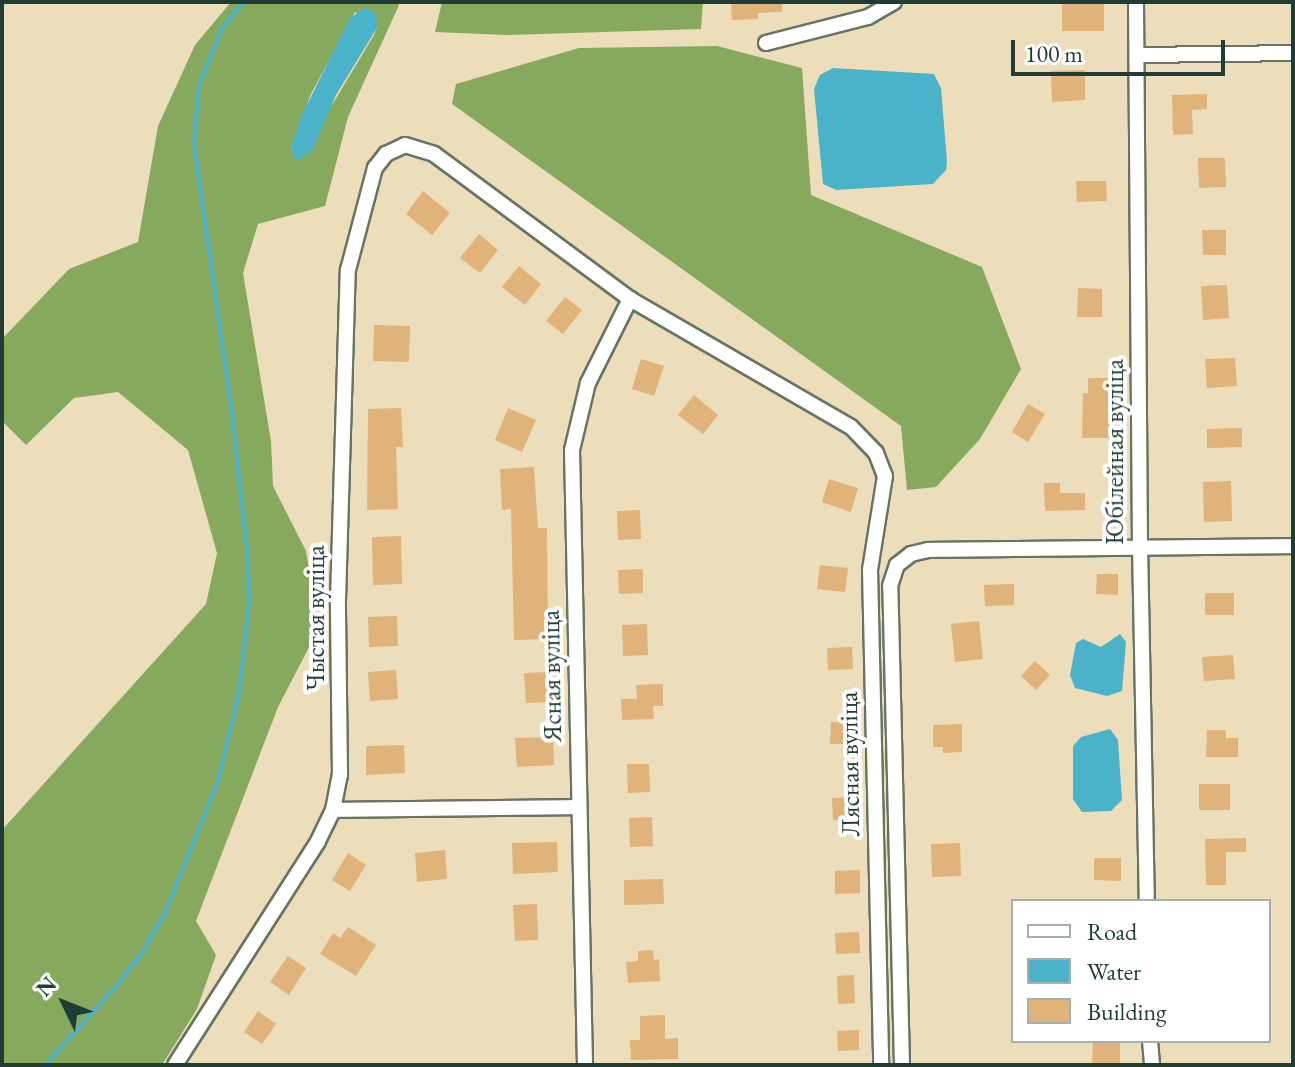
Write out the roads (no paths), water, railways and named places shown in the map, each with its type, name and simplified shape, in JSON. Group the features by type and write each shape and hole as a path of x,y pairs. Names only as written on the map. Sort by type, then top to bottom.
{"street":[{"path":"766,43 868,17 894,2"},
{"name":"Юбілейная вуліца","path":"1136,2 1140,545 1147,899"},
{"path":"1137,55 1293,53"},
{"name":"Чыстая вуліца","path":"175,1065 318,841 333,810 340,763 338,600 346,282 375,168 386,154 405,145 434,154 630,299"},
{"name":"Лясная вуліца","path":"630,299 851,427 869,443 881,463 884,489 870,570 881,1065"},
{"name":"Ясная вуліца","path":"585,1065 572,450 588,383 630,299"},
{"path":"1140,545 1293,546"},
{"name":"Лясная вуліца","path":"902,1065 890,586 893,571 903,558 928,550 1140,545"},
{"path":"333,810 578,807"},
{"path":"1150,1043 1152,1065"}],"water":[{"path":"366,7 376,14 377,28 336,95 312,151 297,161 291,149 301,117 350,18"},
{"path":"833,68 934,74 941,88 947,162 946,170 933,184 836,190 823,184 814,89 820,75"},
{"path":"1120,634 1126,642 1122,691 1107,696 1075,688 1070,675 1076,643 1083,639 1101,647"},
{"path":"1110,729 1118,740 1122,800 1111,811 1082,812 1073,799 1073,746 1081,737"}],"waterway":[{"path":"45,1065 114,989 143,952 165,913 218,782 239,693 249,605 248,558 232,413 194,143 199,85 222,29 243,2"}]}
